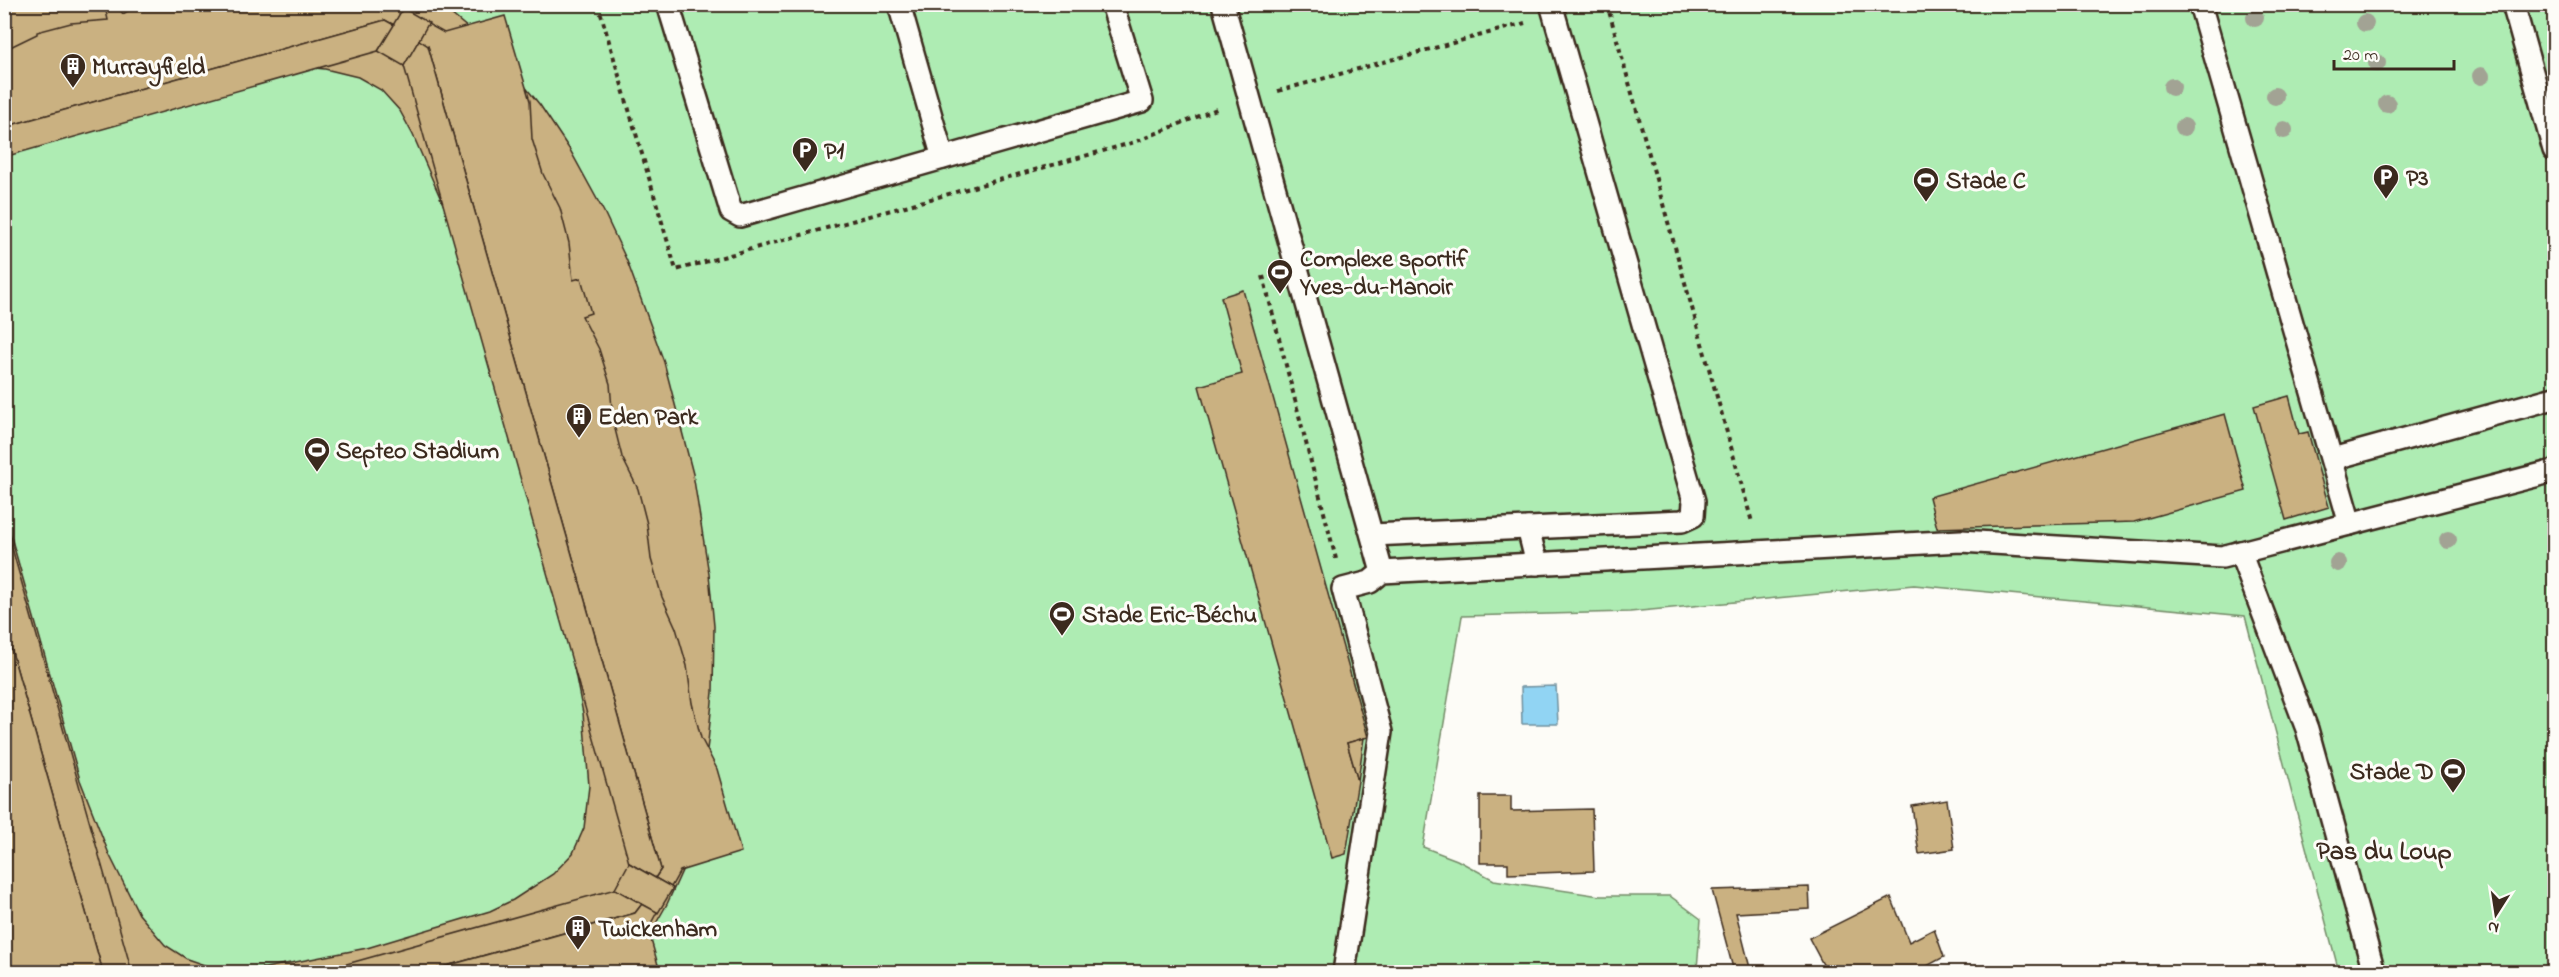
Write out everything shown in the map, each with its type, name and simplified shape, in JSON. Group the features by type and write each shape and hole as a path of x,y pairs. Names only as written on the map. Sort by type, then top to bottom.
{"lane":[{"path":"668,4 731,211 740,216 1142,101 1112,4"},
{"path":"899,4 944,158"},
{"path":"1223,4 1382,572"},
{"path":"1371,535 1682,521 1693,516 1695,506 1551,4"},
{"path":"2200,4 2350,524"},
{"path":"2512,4 2554,150"},
{"path":"2332,459 2554,398"},
{"path":"1344,972 1381,732 1343,589 1370,582 1382,572 1960,541 2222,557 2554,471"},
{"path":"1682,521 1690,555"},
{"path":"1528,528 1537,564"},
{"path":"2240,552 2307,729 2373,972"}],"path":[{"path":"1607,4 1759,552"},
{"path":"1218,99 1222,115"},
{"path":"1261,268 1343,589"}],"green space":[{"name":"Complexe sportif Yves-du-Manoir","path":"5,5 2554,5 2554,972 2339,972 2245,616 1914,585 1630,612 1462,616 1423,847 1457,860 1494,880 1600,896 1670,896 1701,919 1697,969 1694,972 5,972"}],"water":[{"path":"1556,686 1558,724 1522,724 1521,687"}],"building":[{"path":"17,4 439,4 498,53 540,105 570,150 604,212 627,261 664,362 693,474 709,574 714,626 713,692 708,742 702,786 686,862 667,904 642,948 624,972 4,972 4,512 80,780 109,854 139,914 165,945 187,959 207,966 265,968 367,948 490,911 513,900 553,874 573,853 584,828 589,786 583,713 553,561 494,345 453,227 413,135 400,111 381,90 358,77 325,69 262,66 221,72 4,140 4,12"},
{"name":"Murrayfield","path":"116,4 123,14 139,4 142,4 144,10 156,4 393,4 402,10 394,25 385,20 4,127 4,50 37,32 71,23 108,20 106,11"},
{"path":"403,8 429,23 404,66 378,51"},
{"name":"Eden Park","path":"505,16 530,101 532,139 543,174 560,208 569,243 573,280 581,278 591,313 582,316 599,349 610,384 613,421 622,457 638,489 647,524 651,559 687,666 692,703 701,738 717,769 741,852 680,871 671,887 655,878 661,869 428,46 419,40 428,24 444,33"},
{"path":"385,20 394,25 378,51 4,157 4,127"},
{"path":"419,40 428,46 661,869 655,878 629,863 404,66"},
{"path":"1243,290 1368,737 1347,743 1358,781 1346,854 1332,858 1199,386 1242,374 1221,297"},
{"path":"2289,396 2299,434 2308,432 2329,507 2286,520 2254,406"},
{"path":"2225,414 2246,491 2134,522 1937,528 1929,497"},
{"path":"4,520 132,972 103,972 4,624"},
{"path":"4,624 103,972 4,972"},
{"path":"1364,738 1358,781 1347,743"},
{"path":"1480,796 1511,796 1511,811 1592,809 1594,871 1508,874 1508,863 1480,863"},
{"path":"1947,800 1954,849 1919,854 1912,806"},
{"path":"629,863 673,888 658,913 615,889"},
{"path":"1809,887 1810,909 1736,913 1750,968 1743,972 1734,972 1712,890"},
{"path":"615,889 642,904 635,913 425,972 318,972"},
{"path":"1891,897 1909,942 1934,929 1944,957 1925,967 1927,972 1827,972 1809,938"},
{"name":"Twickenham","path":"642,904 657,912 648,929 660,972 425,972 635,913"}],"place":[{"name":"Murrayfield","path":"73,89"},
{"name":"P1","path":"805,173"},
{"name":"P3","path":"2386,200"},
{"name":"Stade C","path":"1926,203"},
{"name":"Complexe sportif Yves-du-Manoir","path":"1280,295"},
{"name":"Eden Park","path":"579,439"},
{"name":"Septeo Stadium","path":"317,473"},
{"name":"Stade Eric-Béchu","path":"1062,637"},
{"name":"Stade D","path":"2453,794"},
{"name":"Twickenham","path":"578,951"}],"district":[{"name":"Pas du Loup","path":"2384,850"}]}
